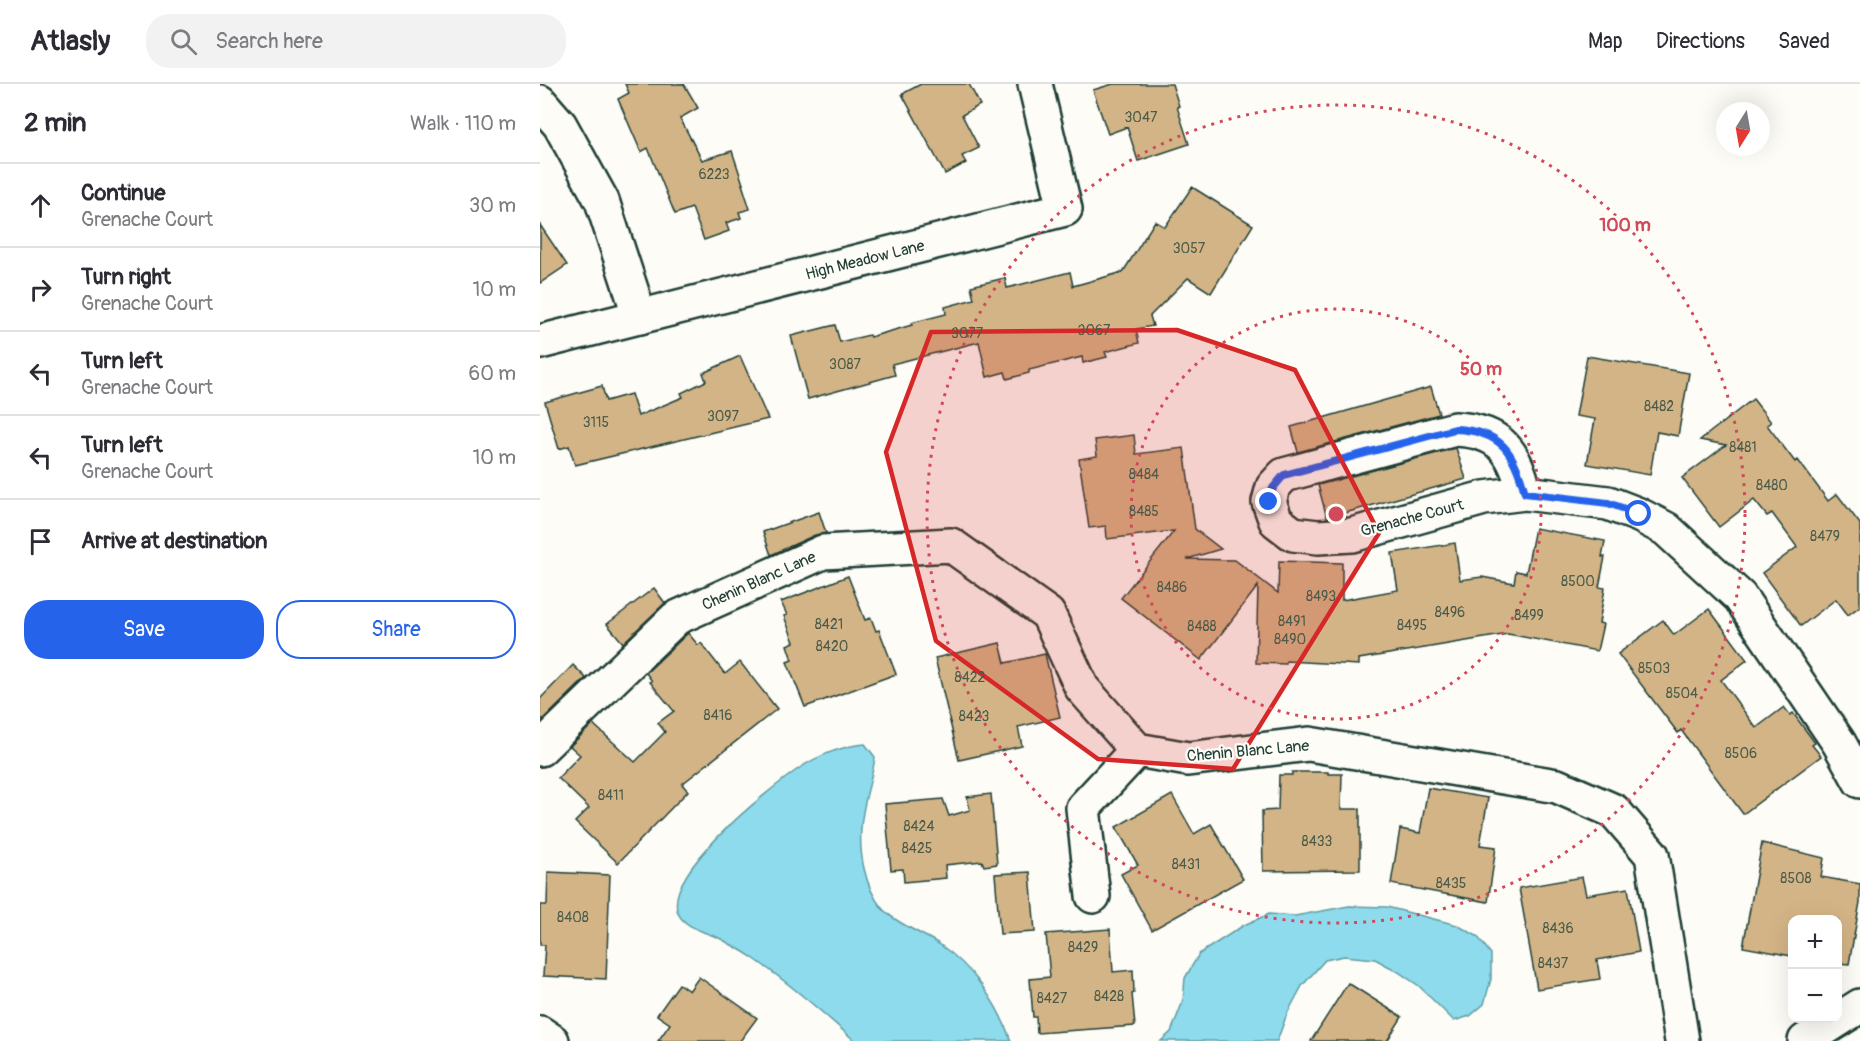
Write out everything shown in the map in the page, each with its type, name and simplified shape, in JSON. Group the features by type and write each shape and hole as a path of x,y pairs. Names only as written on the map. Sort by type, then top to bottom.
{"street":[{"name":"High Meadow Lane","path":"540,342 1065,209 1035,84"},
{"path":"540,102 560,125 602,201 640,317"},
{"name":"Grenache Court","path":"1525,493 1518,466 1504,446 1488,435 1472,430 1455,429 1284,475 1273,488 1269,502 1276,521 1293,534 1318,537 1352,535 1484,498 1525,493 1608,503 1639,514 1666,529 1740,597 1839,743 1860,781"},
{"name":"Chenin Blanc Lane","path":"540,748 676,618 823,552 951,545 1048,614 1082,688 1137,750 1188,759 1309,744 1557,786 1614,811 1652,855 1682,1041"},
{"path":"1093,896 1083,808 1137,750"},
{"path":"1806,1041 1860,1006"},
{"path":"540,1033 552,1041"}],"highlighted area":[{"path":"1177,330 1295,370 1379,533 1233,769 1098,759 936,641 886,452 931,332"}],"water":[{"path":"865,744 875,757 863,811 862,859 875,899 886,912 939,944 973,974 999,1013 1011,1041 855,1041 753,958 721,939 690,926 681,918 677,901 683,881 698,859 741,814 805,764 839,749"},
{"path":"1349,906 1387,907 1457,925 1477,936 1491,954 1491,979 1484,1004 1470,1016 1454,1021 1419,986 1397,971 1375,959 1344,956 1325,960 1302,986 1287,1014 1277,1041 1161,1041 1171,1032 1183,1001 1185,978 1199,954 1244,925 1269,914 1295,916"}],"building":[{"path":"625,84 684,84 698,108 680,118 702,160 732,151 750,209 739,212 741,218 726,223 729,231 704,240 692,208 675,214 648,148 641,152 618,99 629,93"},
{"path":"921,84 969,84 980,105 962,115 979,148 962,156 966,163 945,174 902,94"},
{"path":"1113,84 1172,84 1189,144 1138,161 1127,127 1108,134 1093,90"},
{"path":"1192,187 1253,225 1211,293 1188,278 1150,316 1153,326 1136,329 1139,343 1105,352 1107,357 1083,363 1082,357 1029,370 1029,373 1007,379 1005,372 987,377 979,342 892,364 895,375 808,399 791,336 835,325 840,342 869,335 870,337 946,314 945,307 974,299 971,286 1005,278 1007,288 1070,272 1073,286 1123,272 1155,221 1165,227"},
{"path":"540,225 567,265 540,283"},
{"path":"740,356 768,419 575,465 569,446 559,449 545,402 602,386 606,401 631,394 638,416 683,397 681,393 706,381 703,373"},
{"path":"1587,356 1689,373 1678,436 1657,432 1650,475 1587,464 1595,419 1576,416"},
{"path":"1431,387 1439,414 1298,452 1291,427"},
{"path":"1753,399 1771,422 1767,425 1795,462 1798,460 1828,501 1837,494 1860,524 1860,606 1848,615 1836,599 1801,626 1762,573 1797,547 1772,513 1767,516 1754,500 1719,527 1682,478 1726,445 1700,440"},
{"path":"1134,435 1136,454 1184,448 1195,529 1221,549 1187,559 1235,560 1278,593 1279,561 1342,563 1342,600 1398,590 1392,553 1455,543 1460,580 1482,577 1514,583 1516,571 1526,573 1535,528 1605,541 1602,557 1605,557 1599,587 1605,588 1599,623 1603,624 1597,651 1508,634 1359,659 1359,665 1286,661 1286,664 1256,663 1258,586 1201,660 1121,598 1174,531 1107,539 1106,526 1089,528 1079,459 1097,456 1095,440"},
{"path":"1456,448 1466,479 1327,518 1318,485"},
{"path":"819,512 826,533 815,535 771,555 763,532"},
{"path":"848,576 865,620 871,618 876,631 879,630 896,674 805,707 787,662 792,660 787,645 794,642 781,602"},
{"path":"654,588 665,603 623,643 607,624"},
{"path":"1709,609 1747,660 1721,680 1756,728 1784,707 1790,715 1793,713 1815,743 1812,745 1821,756 1743,814 1681,730 1678,733 1618,654 1663,620 1674,635"},
{"path":"688,633 698,645 701,643 725,674 740,662 777,709 682,784 688,791 618,863 575,822 589,808 558,778 580,755 570,746 593,724 635,762 665,732 658,723 674,711 650,682 652,681 646,673"},
{"path":"1000,643 1005,663 1045,654 1060,717 1018,727 1022,746 959,760 935,658"},
{"path":"573,665 586,678 543,720 540,716 540,699"},
{"path":"1292,772 1342,774 1341,809 1360,809 1360,870 1263,871 1262,811 1278,810 1279,775 1292,775"},
{"path":"1428,788 1488,798 1480,845 1496,847 1488,902 1391,884 1400,829 1420,833"},
{"path":"991,794 997,864 984,866 982,861 945,865 946,878 904,882 903,869 891,870 885,804 943,799 949,816 970,810 967,797"},
{"path":"1172,795 1194,834 1211,824 1243,879 1152,930 1121,874 1138,865 1116,827"},
{"path":"1762,843 1824,858 1821,877 1860,884 1860,902 1849,964 1842,963 1842,915 1788,915 1788,955 1743,947"},
{"path":"548,872 610,875 606,979 543,976 545,945 540,945 540,905 547,905"},
{"path":"1030,872 1035,932 1000,934 995,874"},
{"path":"1582,877 1586,895 1628,888 1639,952 1597,960 1600,979 1537,989 1519,888"},
{"path":"1110,929 1113,972 1133,970 1134,993 1132,994 1135,1026 1037,1033 1036,1017 1033,1017 1030,979 1050,977 1046,934"},
{"path":"699,977 757,1018 740,1041 658,1041 670,1024 657,1015 679,984 689,991"},
{"path":"1348,983 1402,1017 1387,1041 1311,1041"}],"route":[{"path":"1269,502 1273,488 1284,475 1455,429 1472,430 1488,435 1504,446 1518,466 1525,493 1608,503 1639,514"}]}
